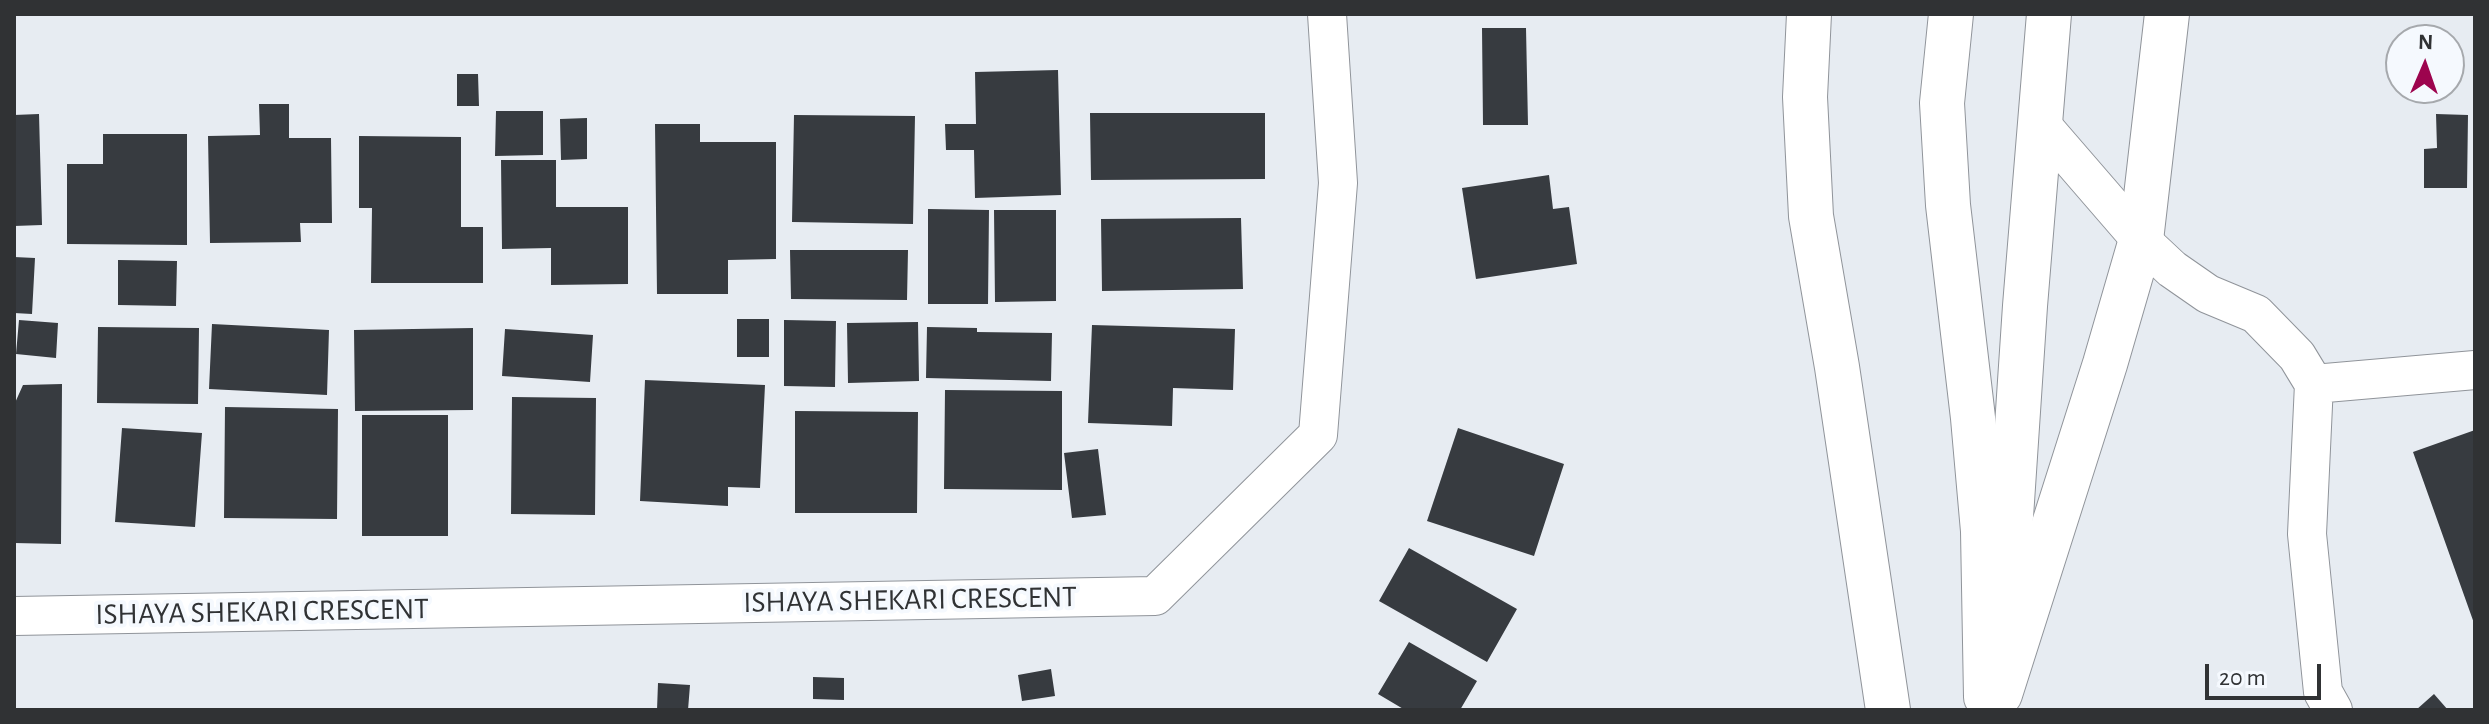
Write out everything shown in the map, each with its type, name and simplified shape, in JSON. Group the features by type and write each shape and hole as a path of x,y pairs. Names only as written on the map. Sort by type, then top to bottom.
{"main road":[{"path":"1809,14 1805,97 1811,216 1837,367 1888,710"},
{"path":"1951,14 1943,117 1948,205 1973,418 1995,705"},
{"path":"1995,705 2049,14"},
{"path":"1995,705 2105,364 2141,240 2167,14"}],"street":[{"name":"ISHAYA SHEKARI CRESCENT","path":"14,616 1155,596 1318,435 1338,183 1327,14"},
{"path":"2039,122 2141,240 2172,269 2208,294 2256,314 2297,356 2314,384 2307,534 2323,692 2333,710"},
{"path":"2314,384 2475,370"}],"building":[{"path":"1482,28 1526,28 1528,125 1483,125"},
{"path":"1058,70 1061,195 975,198 974,150 946,150 945,124 976,124 975,72"},
{"path":"457,74 478,74 479,106 457,106"},
{"path":"259,104 289,104 289,138 331,138 332,223 300,223 301,242 210,243 208,136 260,135"},
{"path":"496,111 543,111 543,155 495,156"},
{"path":"1090,113 1265,113 1265,179 1091,180"},
{"path":"39,114 42,225 14,226 14,115"},
{"path":"2436,114 2468,115 2467,188 2424,188 2424,149 2437,148"},
{"path":"794,115 915,116 913,224 792,222"},
{"path":"587,118 587,159 561,160 560,119"},
{"path":"655,124 700,124 700,142 776,142 776,259 728,260 728,294 657,294"},
{"path":"103,134 187,134 187,245 67,244 67,164 103,164"},
{"path":"359,136 461,137 461,227 483,227 483,283 371,283 372,208 359,208"},
{"path":"501,160 556,160 556,207 628,207 628,284 551,285 551,248 502,249"},
{"path":"1549,175 1553,209 1569,207 1577,264 1476,279 1462,188"},
{"path":"928,209 989,210 988,304 928,304"},
{"path":"994,210 1056,210 1056,301 995,302"},
{"path":"1241,218 1243,289 1102,291 1101,219"},
{"path":"790,250 908,250 907,300 791,299"},
{"path":"14,257 35,258 32,314 14,313"},
{"path":"118,260 177,261 176,306 118,305"},
{"path":"737,319 769,319 769,357 737,357"},
{"path":"19,320 58,323 56,358 16,354"},
{"path":"784,320 836,321 835,387 784,386"},
{"path":"918,322 919,381 848,383 847,323"},
{"path":"212,324 329,330 327,395 209,389"},
{"path":"1092,325 1235,329 1233,390 1173,388 1172,426 1088,423"},
{"path":"98,327 199,328 198,404 97,403"},
{"path":"927,327 977,328 977,332 1052,333 1051,381 926,378"},
{"path":"473,328 473,410 355,411 354,330"},
{"path":"505,329 593,335 590,382 502,376"},
{"path":"645,380 765,385 760,488 728,487 728,506 640,501"},
{"path":"62,384 61,544 14,543 14,405 23,385"},
{"path":"945,390 1062,391 1062,490 944,489"},
{"path":"512,397 596,398 595,515 511,514"},
{"path":"225,407 338,409 337,519 224,518"},
{"path":"795,411 918,412 917,513 795,513"},
{"path":"362,415 448,415 448,536 362,536"},
{"path":"122,428 202,433 195,527 115,522"},
{"path":"1458,428 1564,464 1534,556 1427,521"},
{"path":"2475,430 2475,626 2413,452"},
{"path":"1098,449 1106,515 1072,518 1064,453"},
{"path":"1409,548 1517,609 1487,662 1379,601"},
{"path":"1409,642 1477,681 1460,710 1405,710 1378,694"},
{"path":"1051,669 1055,696 1022,701 1018,675"},
{"path":"813,677 844,678 844,700 813,699"},
{"path":"658,683 690,685 688,710 657,710"},
{"path":"2434,694 2448,710 2416,710"}]}
